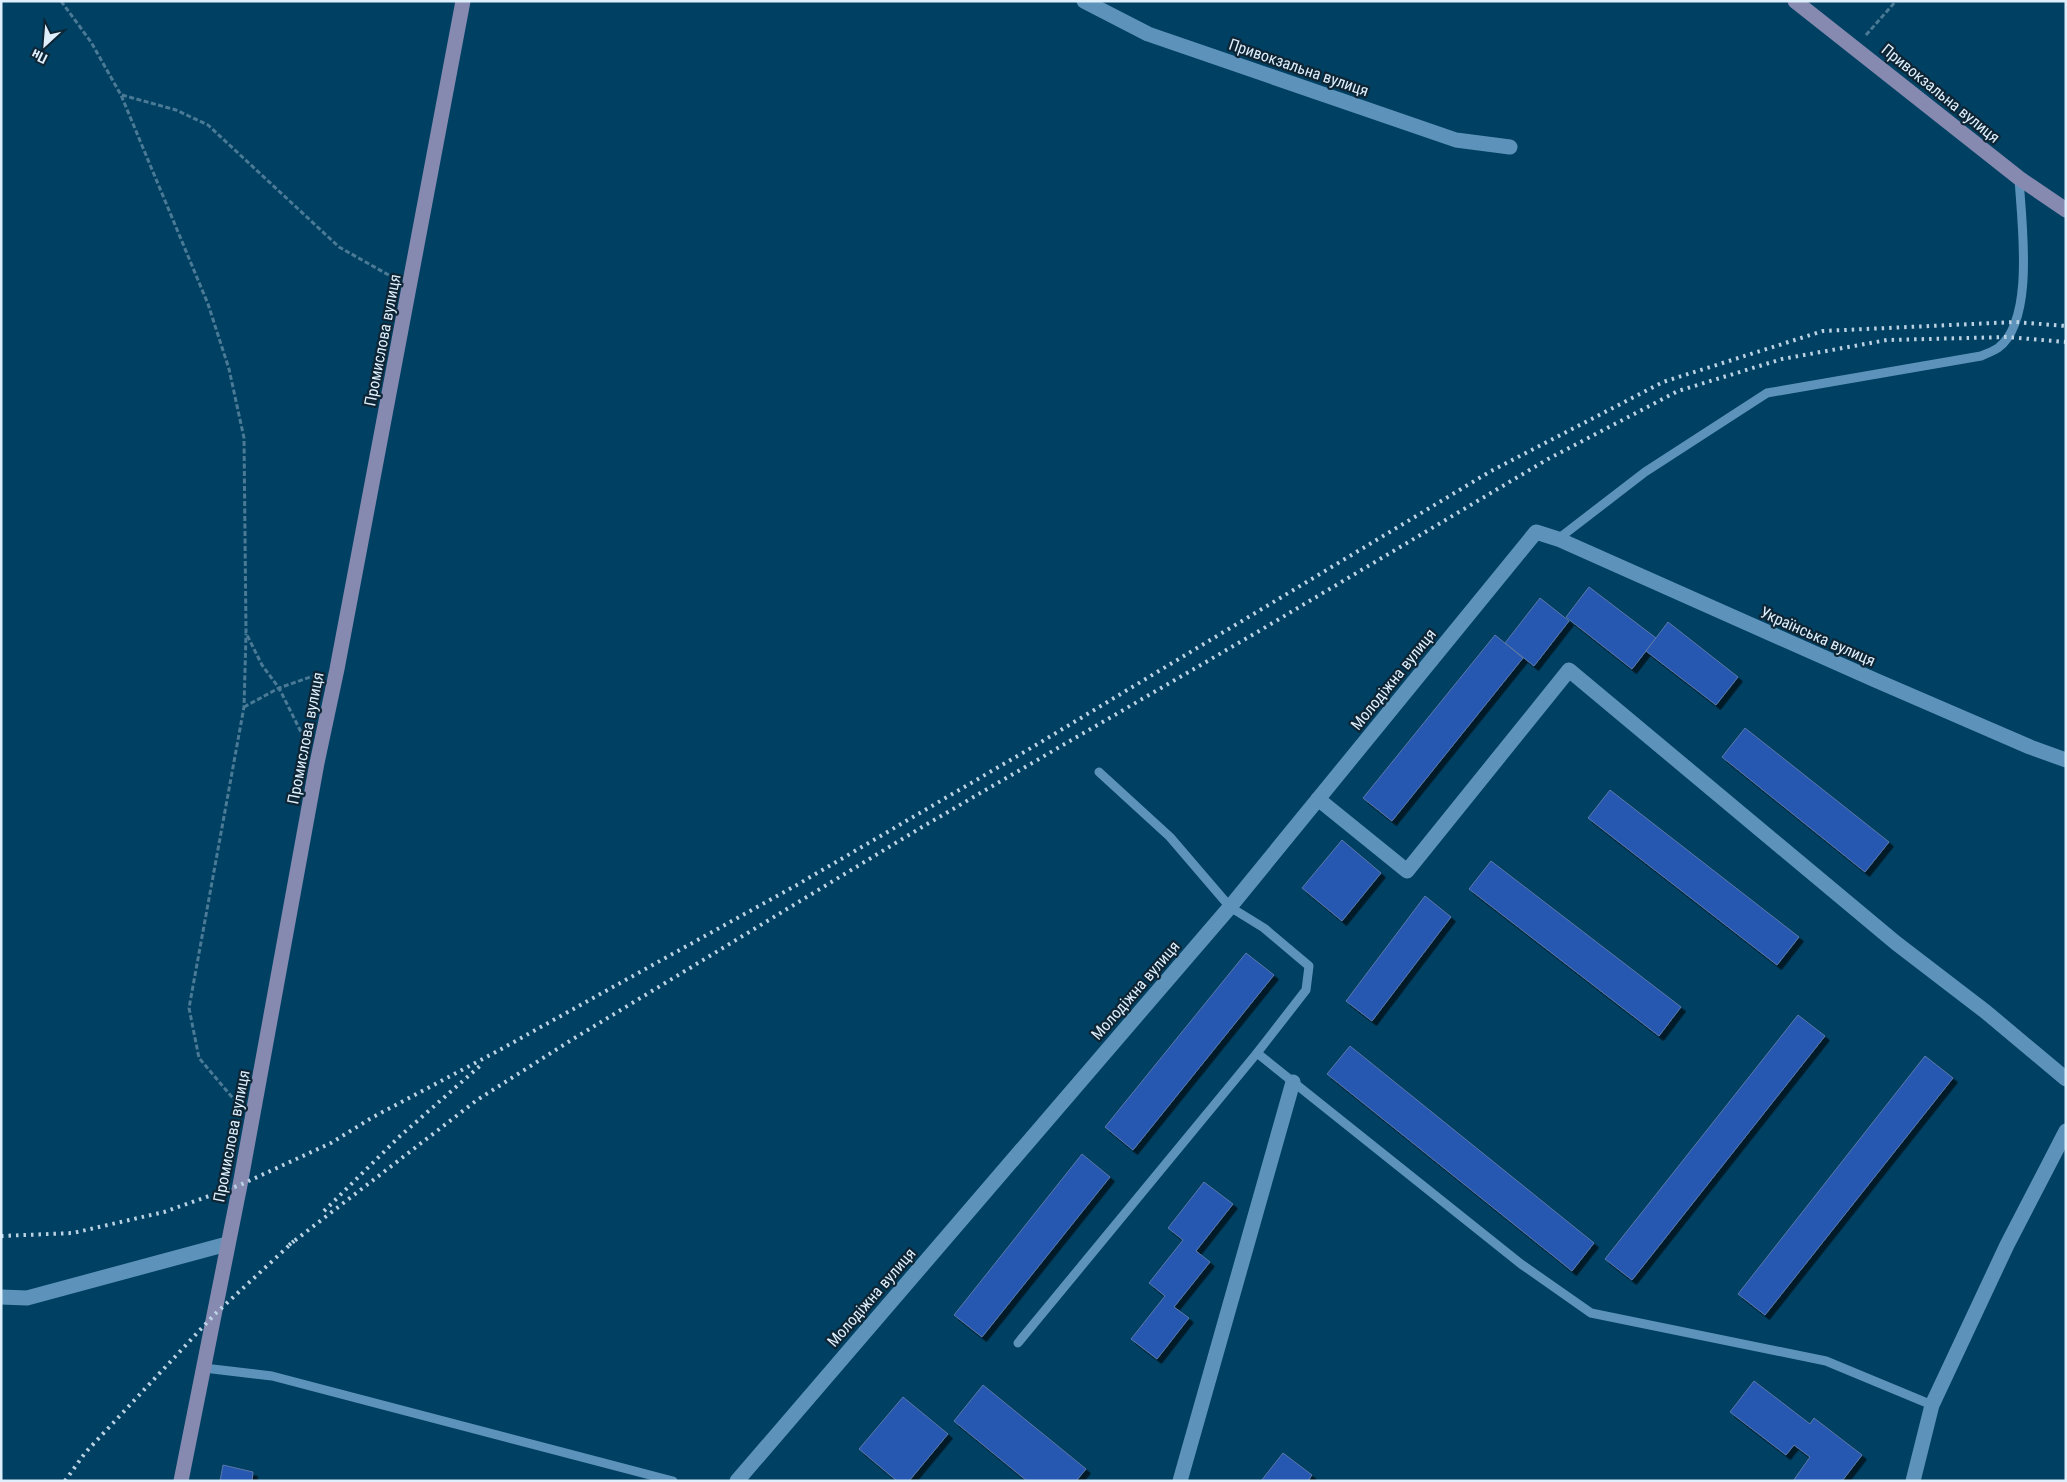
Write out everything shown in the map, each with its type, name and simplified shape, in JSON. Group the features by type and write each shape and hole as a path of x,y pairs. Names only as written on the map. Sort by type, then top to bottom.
{"street":[{"name":"Промислова вулиця","path":"181,1481 251,1124 317,763 337,669 463,1"},
{"name":"Привокзальна вулиця","path":"1084,1 1148,34 1456,140 1510,147"},
{"name":"Привокзальна вулиця","path":"1795,1 2019,178 2066,210"},
{"name":"Молодіжна вулиця","path":"737,1481 1230,907 1536,532 1558,539"},
{"name":"Українська вулиця","path":"1558,539 1903,692 2030,747 2066,760"},
{"path":"1318,799 1408,871 1569,670 1896,943 1986,1012 2066,1079"},
{"path":"1180,1481 1293,1082"},
{"path":"1913,1481 1932,1405 2007,1245 2066,1131"},
{"path":"1,1297 27,1298 227,1244"}],"lane":[{"path":"1558,539 1645,472 1767,393 1981,356 1999,348 2007,337 2021,306 2024,283 2019,178"},
{"path":"1018,1343 1257,1053 1306,990 1309,966 1264,928 1230,907 1170,836 1099,772"},
{"path":"1257,1053 1522,1264 1591,1313 1826,1361 1932,1405"},
{"path":"204,1368 272,1376 673,1481"}],"path":[{"path":"60,1 91,42 122,95 208,304 229,369 244,438 246,633 244,707 189,1008 199,1058 251,1124"},
{"path":"1855,47 1896,1"},
{"path":"122,95 176,110 208,125 340,247 410,287"},
{"path":"246,633 262,665 279,688 317,763"},
{"path":"244,707 279,688 337,669"}],"building":[{"path":"1589,587 1656,638 1632,669 1566,617"},
{"path":"1540,598 1569,621 1534,666 1505,643"},
{"path":"1668,622 1738,677 1716,705 1646,651"},
{"path":"1495,635 1523,658 1392,821 1363,798"},
{"path":"1745,728 1889,842 1865,872 1722,757"},
{"path":"1610,790 1799,937 1777,965 1588,818"},
{"path":"1342,840 1381,873 1342,921 1302,888"},
{"path":"1491,861 1681,1007 1659,1036 1469,889"},
{"path":"1425,896 1451,917 1372,1021 1346,1001"},
{"path":"1246,953 1274,975 1133,1150 1105,1127"},
{"path":"1798,1015 1825,1036 1632,1280 1605,1259"},
{"path":"1350,1046 1594,1243 1572,1271 1327,1074"},
{"path":"1925,1056 1953,1078 1765,1315 1738,1294"},
{"path":"1082,1154 1110,1177 982,1337 954,1315"},
{"path":"1204,1182 1233,1204 1196,1251 1210,1262 1174,1307 1189,1318 1157,1359 1131,1339 1165,1296 1149,1283 1183,1240 1168,1228"},
{"path":"1754,1381 1810,1424 1814,1418 1862,1455 1842,1481 1793,1481 1810,1457 1794,1445 1786,1455 1730,1412"},
{"path":"983,1385 1086,1469 1076,1481 1027,1481 954,1421"},
{"path":"903,1397 948,1434 909,1481 897,1481 859,1449"},
{"path":"1283,1453 1312,1475 1308,1481 1261,1481"},
{"path":"223,1465 253,1472 252,1481 220,1481"}],"railway":[{"path":"1,1236 73,1233 164,1212 240,1185 331,1143 373,1117 494,1053 795,886 1031,748 1491,471 1663,382 1823,331 2015,322 2066,326"},
{"path":"289,1245 477,1100 573,1039 922,827 1254,634 1548,459 1678,391 1782,359 1887,340 2007,337 2066,342"},
{"path":"324,1211 399,1137 481,1065"},
{"path":"65,1481 85,1453 215,1314 294,1241"}]}
